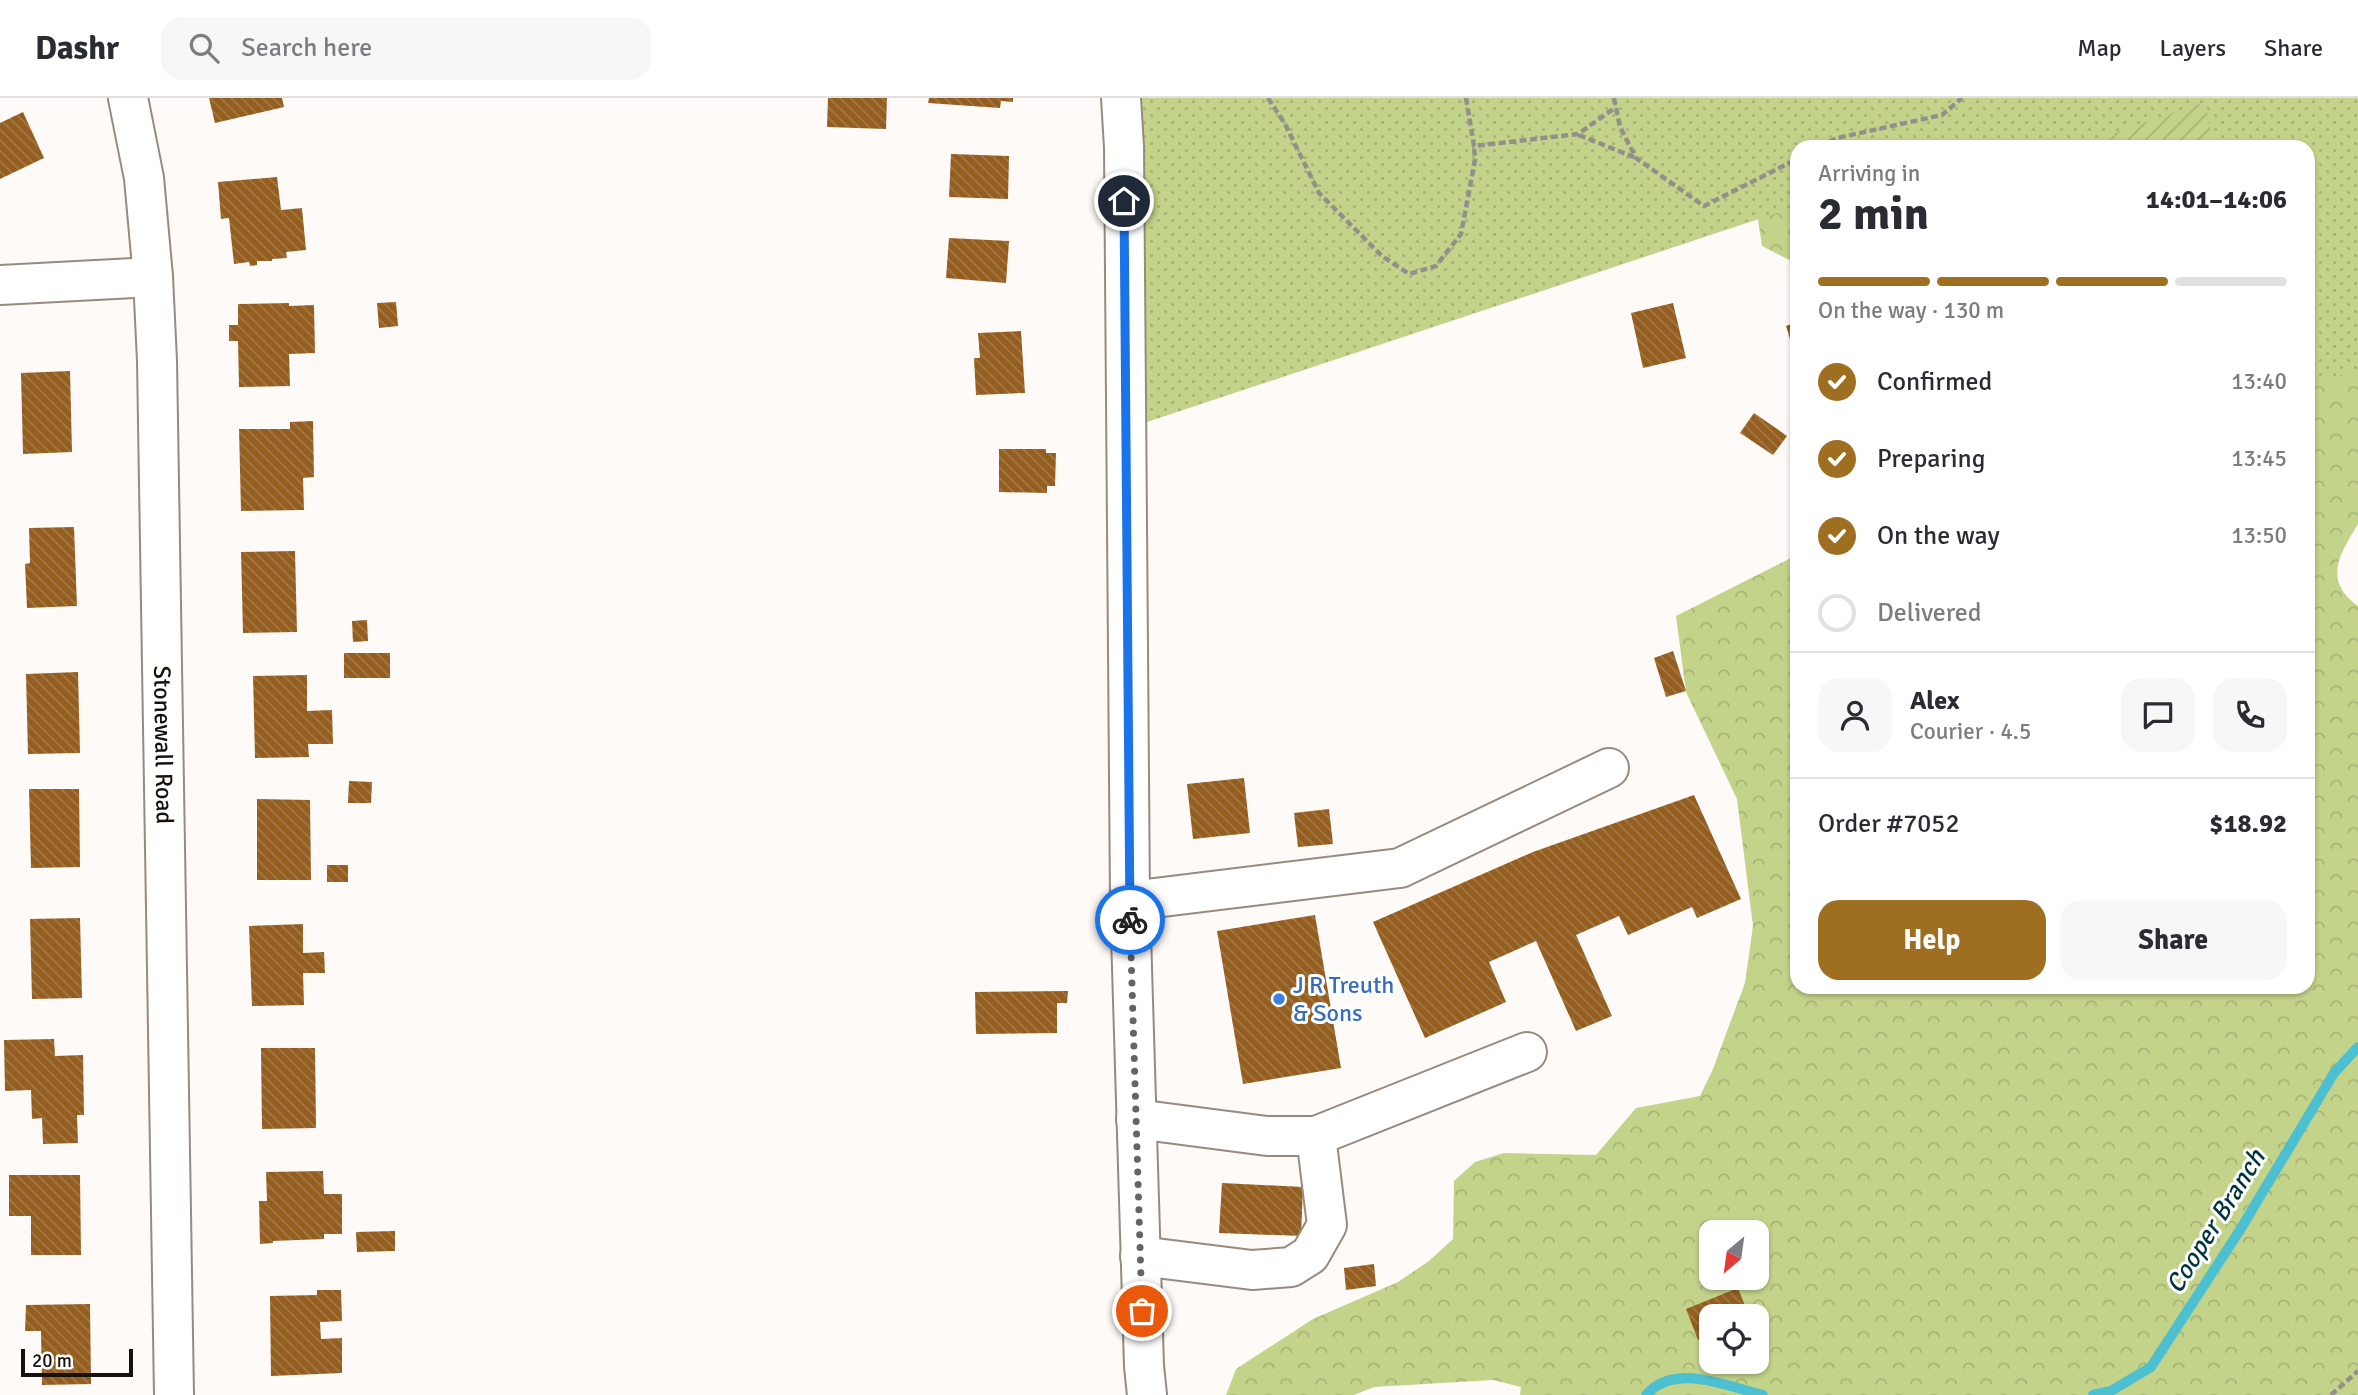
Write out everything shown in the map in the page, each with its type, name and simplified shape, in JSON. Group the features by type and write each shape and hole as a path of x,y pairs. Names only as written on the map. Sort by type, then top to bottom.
{"street":[{"name":"Stonewall Road","path":"128,98 144,178 157,361 174,1395"},
{"path":"1121,98 1124,161 1130,901 1140,1256 1147,1395"},
{"path":"0,285 153,277"},
{"path":"1130,901 1400,868 1609,768"},
{"path":"1136,1119 1267,1136 1316,1136 1527,1052"},
{"path":"1140,1256 1252,1270 1291,1267 1310,1255 1327,1226 1316,1136"}],"path":[{"path":"1268,98 1285,124 1320,193 1382,256 1409,274 1436,266 1461,234 1475,160 1466,98"},
{"path":"1614,98 1620,127 1636,158"},
{"path":"1833,140 1942,115 1962,98"},
{"path":"1474,146 1578,134 1616,107"},
{"path":"1578,134 1636,158 1703,206 1790,162"},
{"path":"2331,1395 2358,1371"}],"green space":[{"path":"1131,98 2358,98 2358,368 2315,384 2315,140 1790,140 1790,212 1789,209 1138,425"},
{"path":"2358,98 2358,524 2341,556 2337,577 2347,596 2358,606 2358,1395 1520,1395 1521,1387 1493,1380 1374,1387 1354,1395 1226,1395 1236,1369 1313,1319 1398,1282 1429,1261 1453,1239 1454,1181 1475,1162 1504,1153 1596,1155 1636,1108 1700,1096 1745,983 1753,926 1737,799 1686,692 1676,616 1790,559 1790,994 2315,994 2315,140"},
{"path":"2205,102 2213,140 2094,140"},
{"path":"1790,162 1790,260 1762,246 1757,213"}],"building":[{"path":"209,98 282,98 284,107 215,123"},
{"path":"828,98 887,98 886,129 827,127"},
{"path":"929,98 1013,98 1013,102 1001,101 1000,108 928,103"},
{"path":"23,112 44,158 0,179 0,123"},
{"path":"951,154 1009,156 1008,199 949,197"},
{"path":"277,177 281,210 302,208 306,250 286,252 287,258 257,261 257,265 250,266 249,262 234,264 229,218 221,219 218,182"},
{"path":"949,238 1009,241 1006,283 946,278"},
{"path":"396,302 398,326 379,328 377,303"},
{"path":"289,303 289,306 314,305 315,353 289,354 290,386 239,387 238,341 229,341 229,325 238,325 238,304"},
{"path":"1673,303 1686,358 1643,368 1631,313"},
{"path":"1021,331 1025,393 976,395 974,358 980,358 978,333"},
{"path":"70,371 72,452 23,454 21,373"},
{"path":"1754,413 1787,436 1773,455 1740,433"},
{"path":"313,421 314,477 303,478 304,510 241,511 239,429 290,429 290,422"},
{"path":"999,449 1046,449 1046,453 1056,453 1055,486 1047,486 1047,493 999,492"},
{"path":"74,527 77,606 27,608 25,564 30,563 29,528"},
{"path":"295,551 297,632 243,633 241,552"},
{"path":"367,620 368,641 353,642 352,621"},
{"path":"1673,651 1686,691 1666,697 1654,658"},
{"path":"344,653 390,653 390,678 344,678"},
{"path":"78,672 80,753 28,754 26,674"},
{"path":"307,675 307,711 332,710 333,744 308,744 309,757 255,758 253,676"},
{"path":"1244,778 1250,833 1193,839 1187,784"},
{"path":"349,781 372,782 371,803 348,803"},
{"path":"29,789 79,789 80,867 31,868"},
{"path":"1694,795 1741,899 1697,918 1692,907 1628,935 1619,916 1576,935 1612,1016 1576,1031 1536,941 1489,962 1506,1002 1425,1038 1373,922 1533,852"},
{"path":"257,799 310,800 311,880 257,880"},
{"path":"1329,809 1333,844 1298,847 1294,813"},
{"path":"327,865 348,865 348,882 327,882"},
{"name":"J R Treuth & Sons","path":"1315,915 1341,1068 1243,1084 1217,931"},
{"path":"80,918 82,998 32,999 30,919"},
{"path":"303,924 303,953 324,952 325,973 303,973 304,1005 252,1006 249,926"},
{"path":"1068,991 1067,1003 1057,1003 1057,1033 976,1034 975,992"},
{"path":"54,1039 55,1056 83,1055 84,1115 77,1115 78,1143 43,1144 42,1118 32,1119 31,1090 5,1091 4,1040"},
{"path":"261,1048 315,1048 316,1128 262,1129"},
{"path":"323,1171 324,1194 342,1194 342,1234 324,1234 324,1239 260,1244 259,1201 267,1201 266,1172"},
{"path":"9,1175 80,1175 81,1255 31,1255 31,1216 9,1216"},
{"path":"1222,1183 1303,1187 1301,1236 1219,1233"},
{"path":"395,1231 395,1251 357,1252 356,1232"},
{"path":"1374,1264 1376,1286 1346,1290 1344,1268"},
{"path":"317,1290 341,1290 342,1321 320,1322 321,1339 342,1338 342,1373 271,1376 270,1296 317,1295"},
{"path":"1733,1290 1739,1290 1744,1304 1699,1304 1698,1340 1686,1309"},
{"path":"90,1304 91,1384 42,1385 41,1331 25,1331 26,1305"}],"waterway":[{"name":"Cooper Branch","path":"2093,1395 2111,1391 2151,1367 2240,1230 2334,1073 2358,1047"},
{"name":"Cooper Branch","path":"1646,1395 1658,1385 1686,1378 1717,1382 1763,1395"}],"way so far":[{"path":"1130,920 1142,1311"}],"place":[{"name":"J R Treuth & Sons","path":"1279,999"}],"route":[{"path":"1124,201 1130,920"}]}
